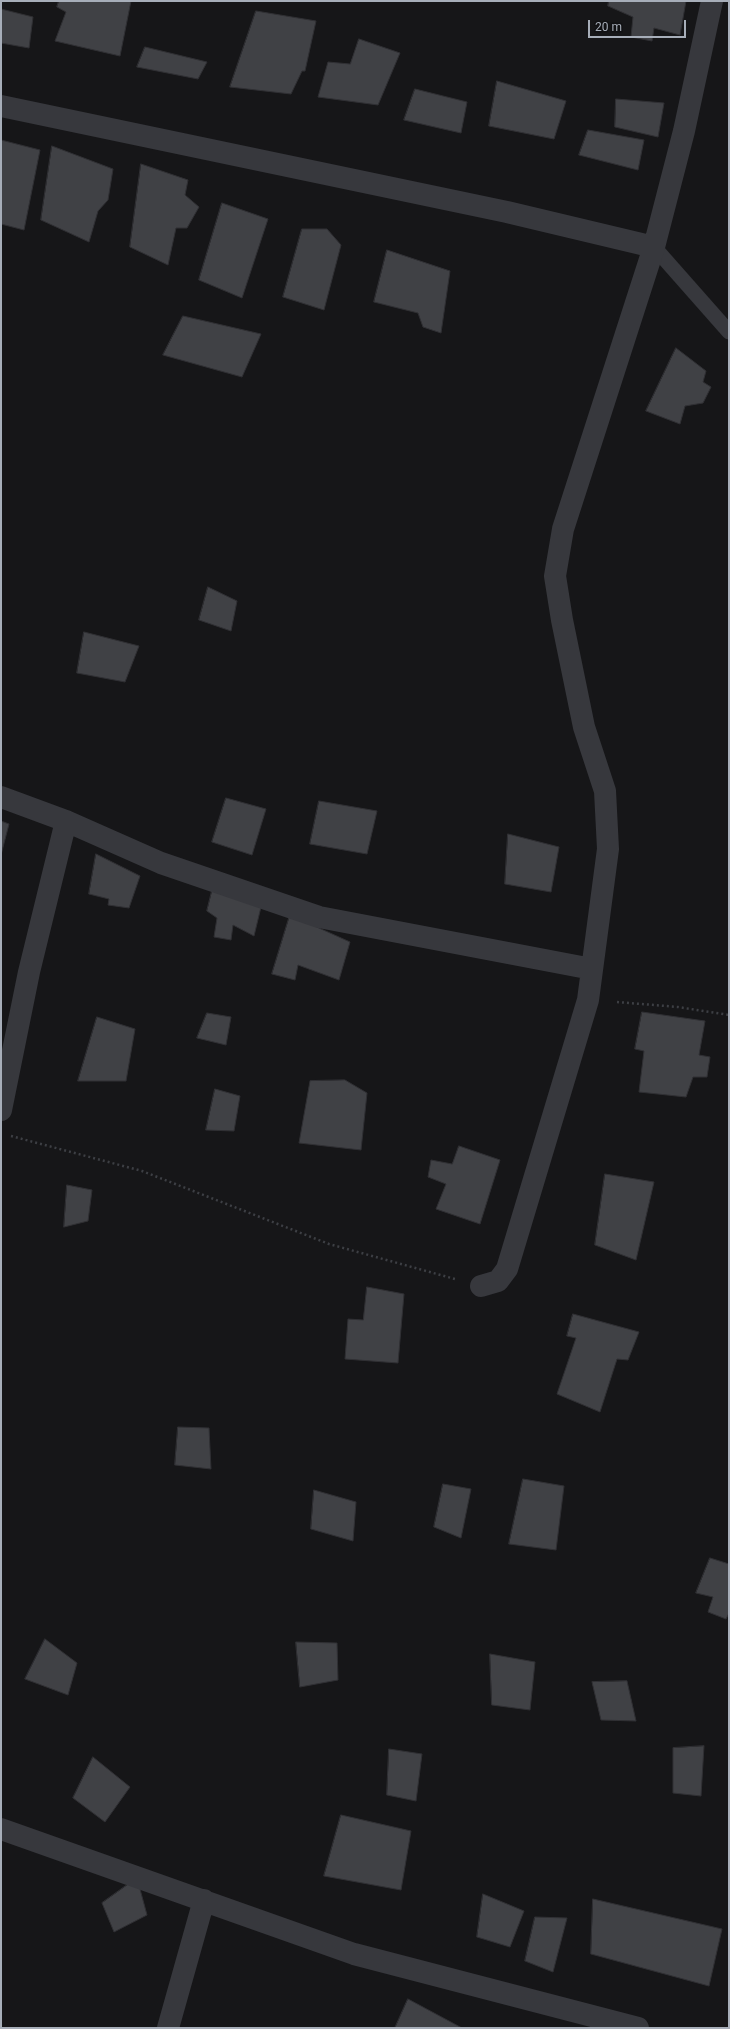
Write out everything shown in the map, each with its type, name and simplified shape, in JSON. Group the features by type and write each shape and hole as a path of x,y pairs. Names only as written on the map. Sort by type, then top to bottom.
{"street":[{"path":"481,1286 498,1281 508,1269 588,1000 608,849 605,791 584,727 562,620 555,576 563,529 654,247 684,131 712,1"},
{"path":"1,106 499,211 654,247"},
{"path":"1,797 66,821 161,863 320,918 592,969"},
{"path":"1,1110 29,972 66,821"},
{"path":"1,1829 354,1954 638,2028"},
{"path":"168,2028 204,1900"}],"lane":[{"path":"654,247 729,332"}],"path":[{"path":"588,1000 678,1007 729,1015"},
{"path":"8,1135 142,1171 329,1244 481,1286"}],"building":[{"path":"59,1 131,1 120,56 55,41 66,12 57,7"},
{"path":"609,1 686,1 680,35 654,28 652,41 631,37 633,17 608,6"},
{"path":"1,9 33,17 29,48 1,43"},
{"path":"256,11 316,21 305,71 302,71 291,94 230,87"},
{"path":"359,39 400,53 378,105 318,97 328,62 350,64"},
{"path":"145,47 207,62 198,79 137,67"},
{"path":"497,81 566,101 554,139 489,126"},
{"path":"415,89 467,102 461,133 404,120"},
{"path":"616,99 664,103 658,137 615,127"},
{"path":"588,130 644,140 638,170 579,155"},
{"path":"1,140 40,150 24,230 1,224"},
{"path":"52,146 113,169 108,200 98,211 89,242 41,220"},
{"path":"141,164 188,180 185,195 199,207 187,228 176,228 168,265 130,247"},
{"path":"222,203 268,219 242,298 199,280"},
{"path":"302,229 327,229 341,245 324,310 283,297"},
{"path":"387,250 450,271 441,333 423,327 418,313 374,302"},
{"path":"183,316 261,334 242,377 163,355"},
{"path":"676,348 706,371 703,382 711,387 703,403 685,406 680,424 646,411"},
{"path":"208,587 237,601 231,631 199,620"},
{"path":"84,632 139,646 125,682 77,673"},
{"path":"226,798 266,809 252,855 212,842"},
{"path":"319,801 377,811 367,854 310,844"},
{"path":"1,821 9,824 1,855"},
{"path":"508,834 559,847 551,892 505,884"},
{"path":"96,854 140,876 129,908 108,905 109,899 89,894"},
{"path":"212,891 261,907 254,936 233,925 231,940 214,937 217,918 207,911"},
{"path":"290,915 350,942 339,980 298,965 295,980 272,974"},
{"path":"642,1012 705,1021 699,1055 710,1057 707,1077 693,1077 686,1097 639,1092 644,1051 635,1049"},
{"path":"207,1013 231,1017 226,1045 197,1038"},
{"path":"97,1017 135,1029 126,1081 78,1081"},
{"path":"345,1080 367,1093 361,1150 299,1143 310,1081"},
{"path":"215,1089 240,1096 234,1131 206,1130"},
{"path":"459,1146 500,1160 480,1224 436,1209 446,1184 428,1177 431,1160 452,1164"},
{"path":"605,1174 654,1182 636,1260 595,1245"},
{"path":"67,1185 92,1190 88,1221 64,1227"},
{"path":"367,1287 404,1294 398,1363 345,1359 348,1319 363,1320"},
{"path":"573,1314 639,1332 628,1360 617,1359 600,1412 557,1394 576,1338 567,1336"},
{"path":"178,1427 209,1428 211,1469 175,1465"},
{"path":"523,1479 564,1486 556,1550 509,1544"},
{"path":"443,1484 471,1489 461,1538 434,1527"},
{"path":"314,1490 356,1502 353,1541 311,1529"},
{"path":"710,1558 729,1564 729,1613 726,1619 708,1612 713,1597 696,1593"},
{"path":"45,1639 77,1663 68,1695 25,1679"},
{"path":"296,1642 337,1643 338,1680 300,1687"},
{"path":"490,1654 535,1662 530,1710 492,1705"},
{"path":"627,1681 636,1721 601,1720 592,1682"},
{"path":"704,1746 701,1796 673,1793 673,1748"},
{"path":"389,1749 422,1754 416,1801 387,1795"},
{"path":"93,1757 130,1787 105,1822 73,1798"},
{"path":"341,1815 411,1831 401,1890 324,1876"},
{"path":"137,1878 147,1915 114,1932 102,1903"},
{"path":"483,1894 524,1911 510,1947 477,1937"},
{"path":"593,1899 722,1929 709,1986 591,1954"},
{"path":"535,1917 567,1918 553,1972 525,1961"},
{"path":"408,1999 462,2028 395,2028"}]}
